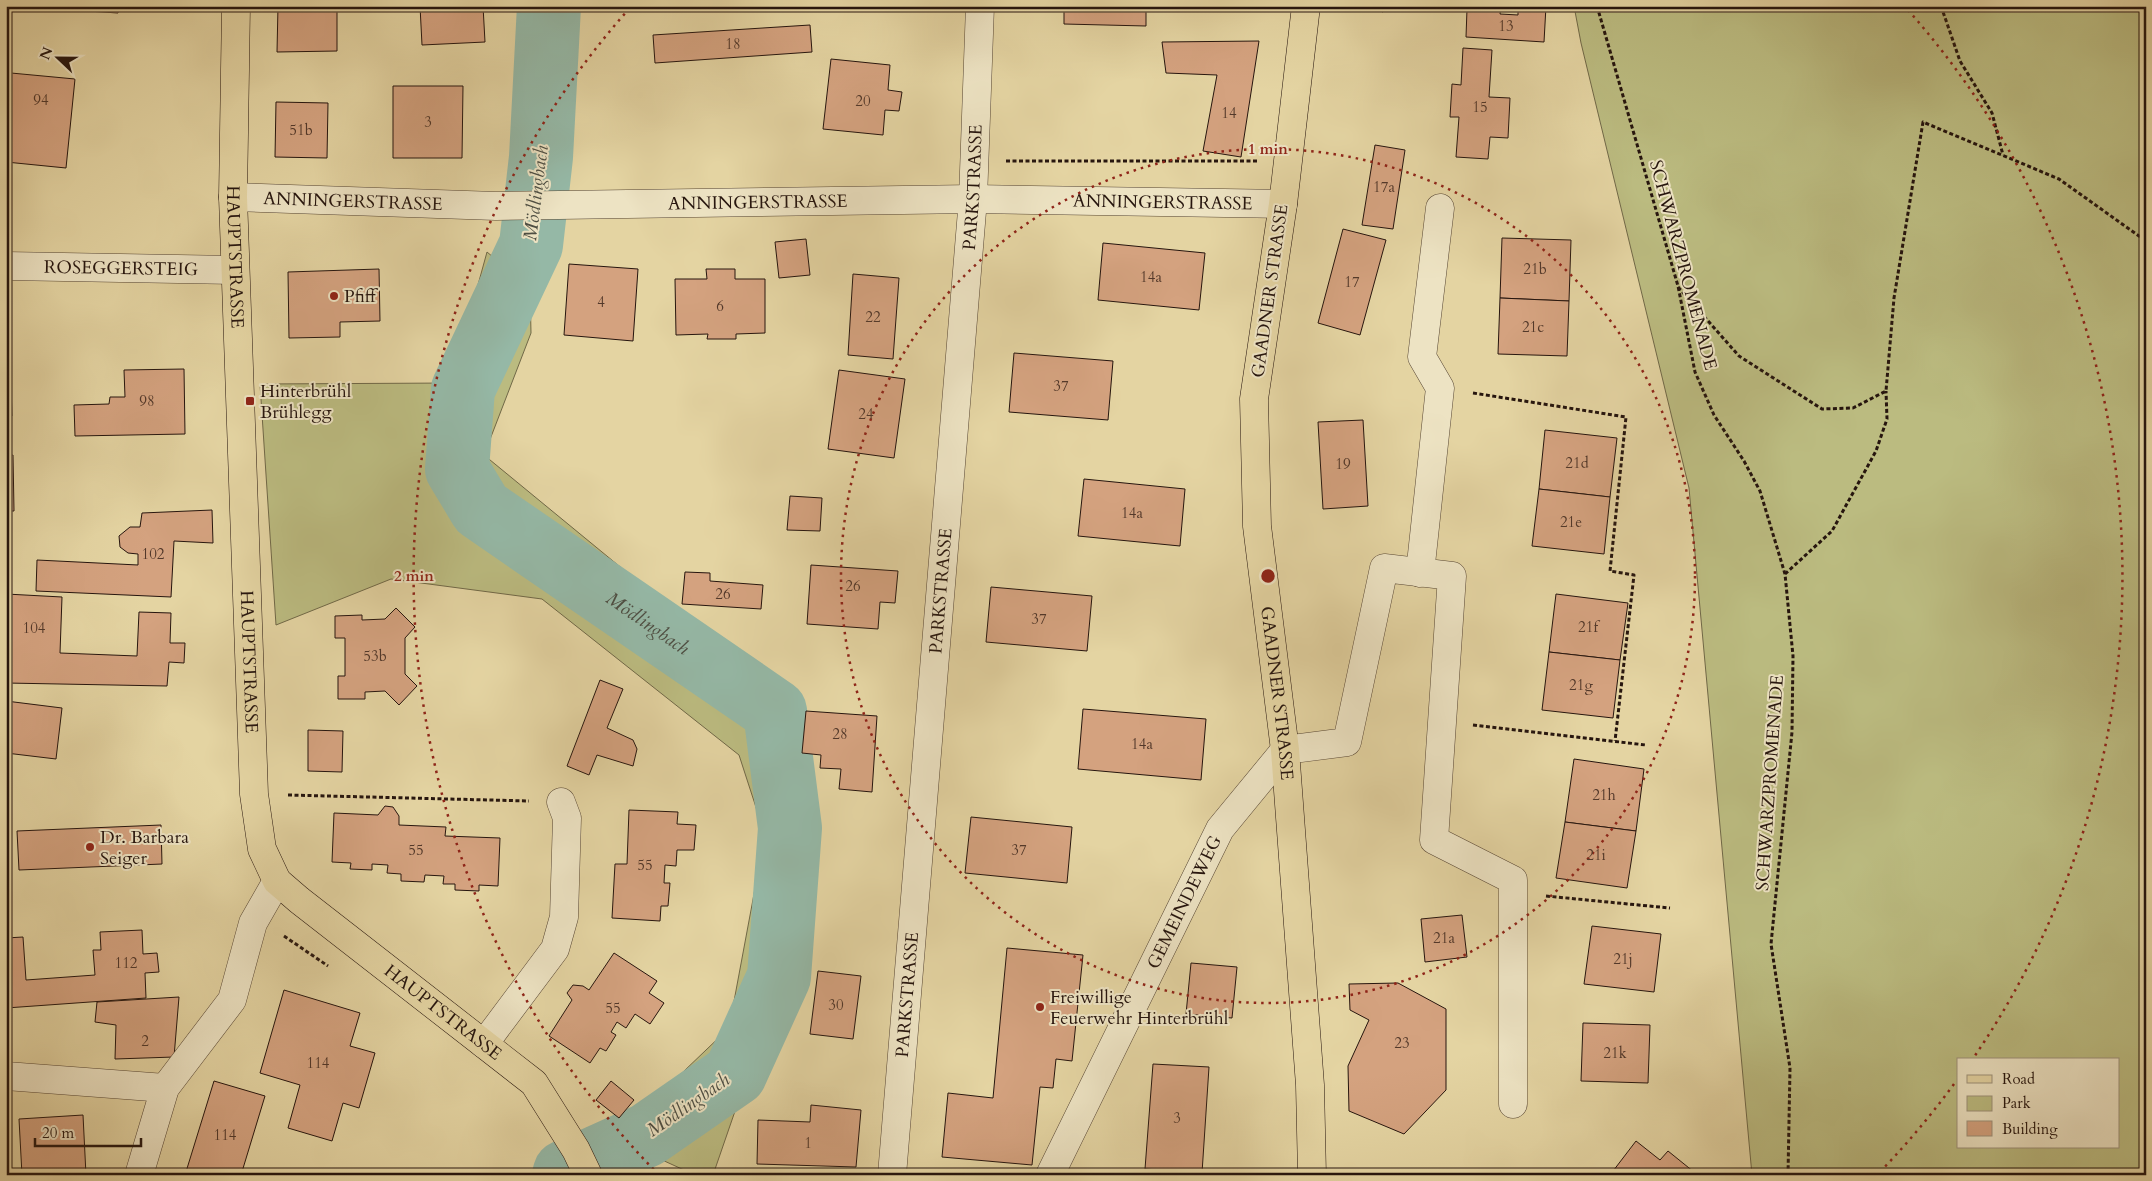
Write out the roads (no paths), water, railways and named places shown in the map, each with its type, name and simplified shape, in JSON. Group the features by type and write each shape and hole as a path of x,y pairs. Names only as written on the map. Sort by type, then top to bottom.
{"main road":[{"name":"HAUPTSTRASSE","path":"236,6 233,197 235,270 254,794 262,849 277,881 534,1083 576,1150 588,1175"},
{"name":"GAADNER STRASSE","path":"1306,6 1283,204 1254,399 1257,526 1284,750 1310,1085 1312,1175"}],"street":[{"name":"PARKSTRASSE","path":"892,1175 973,199 980,6"},
{"name":"ANNINGERSTRASSE","path":"233,197 496,206 973,199 1283,204"},
{"path":"1420,572 1440,388 1422,357 1440,208"},
{"name":"ROSEGGERSTEIG","path":"6,266 235,270"},
{"path":"1284,750 1347,742 1384,568 1452,576 1434,840 1513,880 1513,1104"},
{"name":"GEMEINDEWEG","path":"1050,1175 1220,829 1284,750"},
{"path":"484,1044 555,949 564,917 567,818 562,802"},
{"path":"139,1175 164,1088 232,1000 253,923 277,881"},
{"path":"6,1076 164,1088"}],"waterway":[{"name":"Mödlingbach","path":"549,6 541,157 531,245 463,389 457,469 481,509 775,711 790,828 779,977 735,1074 647,1135 565,1172 564,1175"}],"place":[{"name":"Pfiff","path":"334,296"},
{"name":"Hinterbrühl Brühlegg","path":"250,401"},
{"name":"Dr. Barbara Seiger","path":"90,847"},
{"name":"Freiwillige Feuerwehr Hinterbrühl","path":"1040,1007"}]}
